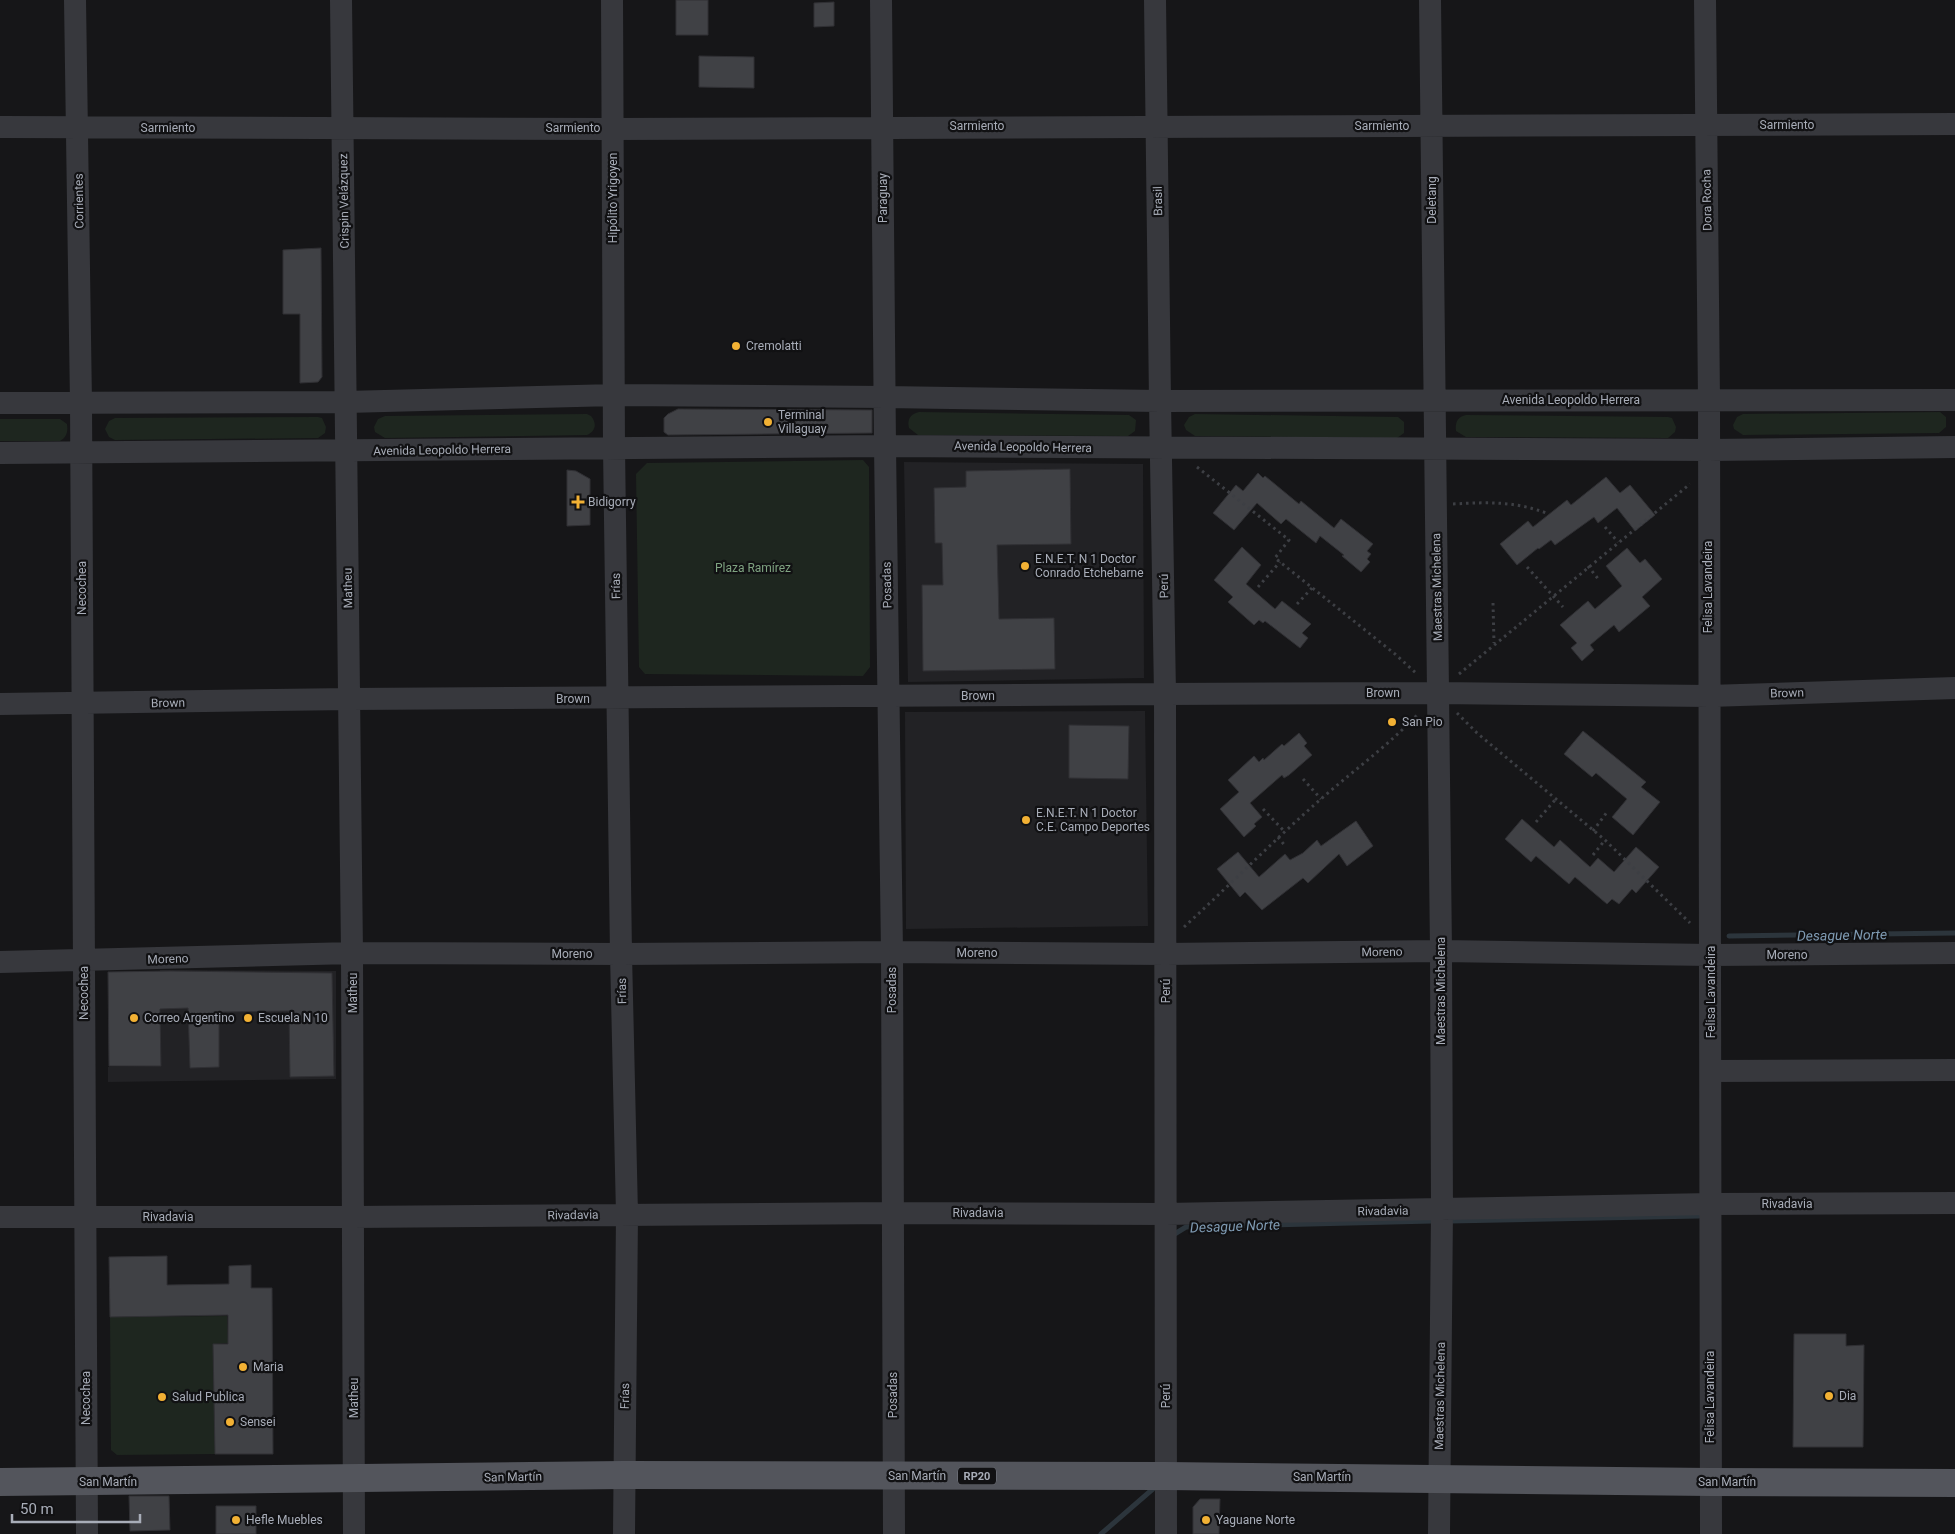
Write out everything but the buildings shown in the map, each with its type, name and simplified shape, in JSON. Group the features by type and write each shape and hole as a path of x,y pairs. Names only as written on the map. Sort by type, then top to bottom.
{"main road":[{"name":"San Martín","path":"0,1482 624,1475 1166,1476 1955,1483"}],"street":[{"name":"Corrientes","path":"75,0 82,403 81,452"},
{"name":"Crispin Velázquez","path":"341,0 346,451"},
{"name":"Hipólito Yrigoyen","path":"612,0 614,447"},
{"name":"Paraguay","path":"881,0 884,397"},
{"name":"Brasil","path":"1155,0 1160,401"},
{"name":"Deletang","path":"1430,0 1434,400"},
{"name":"Dora Rocha","path":"1704,0 1709,400"},
{"name":"Sarmiento","path":"0,127 613,129 1955,124"},
{"name":"Avenida Leopoldo Herrera","path":"0,403 346,402 615,395 1160,401 1955,400"},
{"path":"884,397 885,446"},
{"path":"1434,400 1434,449"},
{"path":"1708,460 1709,400"},
{"path":"1160,401 1169,448"},
{"name":"Avenida Leopoldo Herrera","path":"0,453 885,446 1434,449 1708,460 1955,448"},
{"name":"Posadas","path":"885,446 892,952 894,1534"},
{"name":"Frías","path":"614,447 621,954 627,1214 624,1534"},
{"name":"Perú","path":"1166,1534 1165,694 1169,448"},
{"name":"Maestras Michelena","path":"1434,449 1441,952 1442,1210 1439,1534"},
{"name":"Matheu","path":"346,451 352,953 354,1534"},
{"name":"Necochea","path":"81,452 87,1534"},
{"name":"Felisa Lavandeira","path":"1708,460 1711,1534"},
{"name":"Brown","path":"0,704 1165,694 1438,693 1709,696 1955,688"},
{"name":"Moreno","path":"0,962 352,953 621,954 1166,949 1441,952 1710,948 1955,953"},
{"path":"1711,1071 1955,1070"},
{"name":"Rivadavia","path":"0,1217 353,1217 894,1213 1166,1214 1711,1204 1955,1203"}],"path":[{"path":"1169,448 1289,540 1275,558 1395,654 1438,693 1477,733 1605,840 1710,948"},
{"path":"1166,949 1278,837 1399,735 1438,693 1494,644 1618,542 1708,460"},
{"path":"1435,505 1498,503 1528,506 1549,514"},
{"path":"1605,527 1618,542"},
{"path":"1258,587 1280,562"},
{"path":"1588,566 1599,580"},
{"path":"1527,567 1563,607"},
{"path":"1297,604 1312,588"},
{"path":"1493,604 1494,644"},
{"path":"1303,779 1321,799"},
{"path":"1536,822 1555,800"},
{"path":"1264,808 1285,832"},
{"path":"1593,831 1608,812"},
{"path":"1278,837 1286,847"},
{"path":"1593,855 1605,840"}],"shaded area":[{"name":"E.N.E.T. N 1 Doctor Conrado Etchebarne","path":"904,462 1143,464 1144,678 908,682"},
{"name":"E.N.E.T. N 1 Doctor C.E. Campo Deportes","path":"1145,711 1148,926 906,929 905,712"},
{"name":"Escuela N 10","path":"160,970 336,971 336,1079 108,1082 108,1067 161,1066"}],"green space":[{"path":"919,412 1129,415 1136,420 1135,431 1128,436 918,435 909,428 908,422 911,416"},
{"path":"1940,412 1946,417 1946,427 1939,433 1743,435 1734,429 1733,425 1737,417 1743,414"},
{"path":"587,414 591,416 595,424 594,429 587,435 385,438 375,432 374,427 378,419 385,416"},
{"path":"1195,414 1398,417 1404,422 1404,433 1397,438 1195,436 1186,430 1184,425 1189,417"},
{"path":"1466,415 1668,417 1672,418 1676,427 1675,432 1668,438 1466,437 1456,431 1456,423"},
{"path":"115,418 322,418 326,427 325,433 318,438 115,440 109,437 105,429 109,421"},
{"path":"0,419 60,419 67,424 67,432 66,436 60,441 0,441"},
{"name":"Plaza Ramírez","path":"863,460 869,467 870,667 863,676 645,674 639,667 636,474 647,463"},
{"name":"Salud Publica","path":"227,1316 228,1343 213,1344 215,1454 117,1455 111,1450 110,1317"}],"waterway":[{"name":"Desague Norte","path":"1729,936 1955,933"},
{"name":"Desague Norte","path":"1450,1221 1699,1216"},
{"name":"Desague Norte","path":"1173,1235 1186,1227 1432,1221"},
{"name":"Desague Norte","path":"1101,1534 1154,1488"}],"place":[{"name":"Cremolatti","path":"736,346"},
{"name":"Terminal Villaguay","path":"768,422"},
{"name":"Bidigorry","path":"578,502"},
{"name":"E.N.E.T. N 1 Doctor Conrado Etchebarne","path":"1025,566"},
{"name":"San Pio","path":"1392,722"},
{"name":"E.N.E.T. N 1 Doctor C.E. Campo Deportes","path":"1026,820"},
{"name":"Correo Argentino","path":"134,1018"},
{"name":"Escuela N 10","path":"248,1018"},
{"name":"Maria","path":"243,1367"},
{"name":"Dia","path":"1829,1396"},
{"name":"Salud Publica","path":"162,1397"},
{"name":"Sensei","path":"230,1422"},
{"name":"Hefle Muebles","path":"236,1520"},
{"name":"Yaguane Norte","path":"1206,1520"}]}
